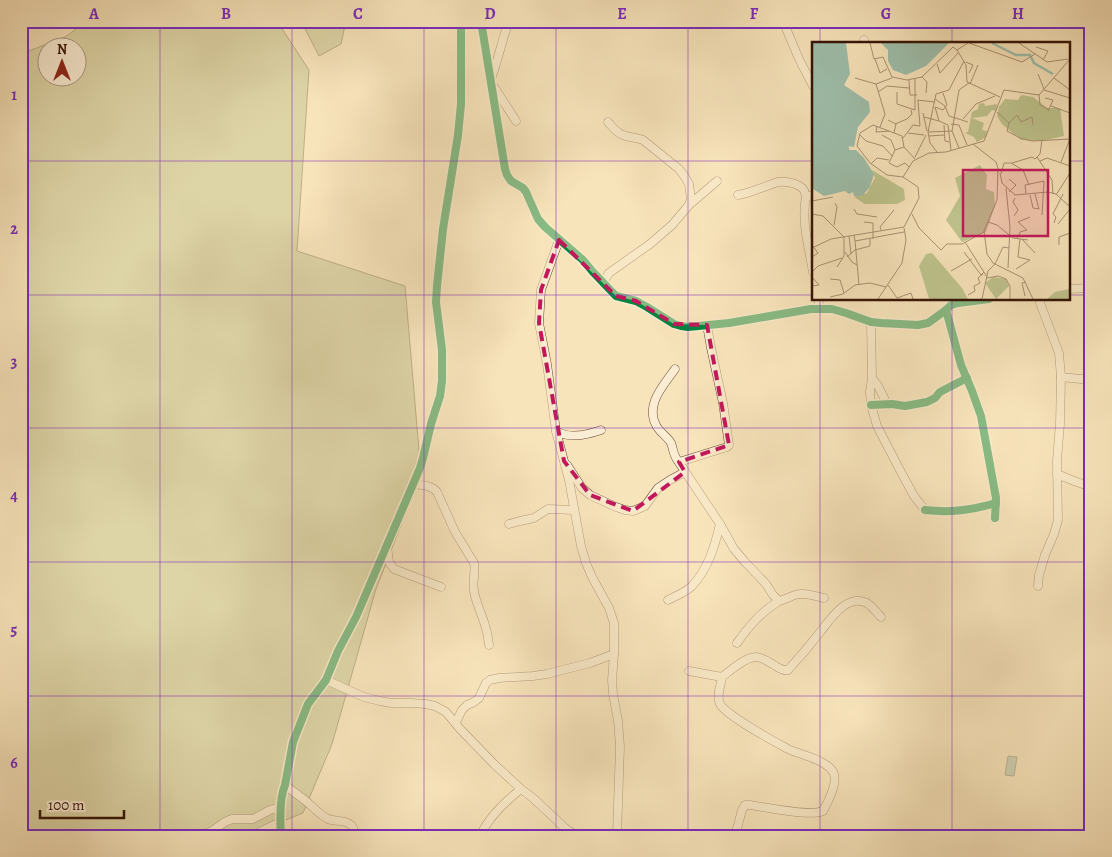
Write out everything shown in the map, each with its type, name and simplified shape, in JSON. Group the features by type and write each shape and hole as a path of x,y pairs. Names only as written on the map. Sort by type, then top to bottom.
{"street":[{"path":"281,836 280,822 283,790 296,733 308,704 326,680 356,616 423,458 440,396 442,350 436,302 443,229 460,122 461,21"},
{"path":"482,21 504,169 510,181 523,188 526,192 538,219 583,260 616,296 630,299 674,324 688,327 754,319 811,309 846,313 871,322 918,326 928,323 949,305 978,300"},
{"path":"509,21 491,81 516,121"},
{"path":"783,21 812,84"},
{"path":"608,122 622,135 643,140 678,169 689,184 691,199 689,205"},
{"path":"603,282 609,273 650,244 672,225 689,205 717,181"},
{"path":"738,195 747,194 784,181 804,190 810,196 804,208 812,266"},
{"path":"559,240 541,290 539,323 547,364 556,431 573,496 581,546 586,563 609,608 614,624 612,680 620,746 618,836"},
{"path":"1070,289 1091,288"},
{"path":"818,300 820,309"},
{"path":"1038,586 1039,574 1045,554 1058,520 1057,474 1061,377 1059,353 1040,300"},
{"path":"949,305 961,365 981,416 996,503 995,518"},
{"path":"871,322 872,378 870,405 877,426 914,496 926,510 960,511 996,503"},
{"path":"679,462 728,447 729,445 724,403 710,348 707,325"},
{"path":"675,369 658,393 652,416 657,427 671,444 673,452 685,472 718,519 734,548 779,601"},
{"path":"1061,377 1091,380"},
{"path":"872,378 887,404"},
{"path":"870,405 905,406 927,402 935,398 940,392 967,378"},
{"path":"556,431 560,434 584,435 600,430"},
{"path":"564,461 571,468 582,488 590,495 616,507 633,511 645,506 658,488 685,472"},
{"path":"1057,474 1091,487"},
{"path":"412,484 434,488 455,532 474,562 472,582 489,645"},
{"path":"510,524 534,518 548,509 574,510"},
{"path":"668,600 688,590 703,571 712,555 720,524"},
{"path":"386,544 389,562 394,569 441,587"},
{"path":"737,643 751,623 766,609 779,601 798,594 809,594 824,598"},
{"path":"689,671 722,677 748,659 755,657 783,670 788,670 822,630 828,620 850,602 865,602 880,617"},
{"path":"456,722 466,704 474,702 479,698 486,683 490,680 547,674 582,666 614,654"},
{"path":"722,677 719,695 721,706 739,720 786,748 830,767 834,780 824,811 805,813 745,805 735,836"},
{"path":"326,680 364,697 391,703 435,706 446,712 494,764 565,828 577,836"},
{"path":"285,785 327,819 346,822 351,825 355,836"},
{"path":"482,832 488,820 521,789"},
{"path":"189,836 212,831 232,819 253,819 270,810 282,807"},
{"path":"252,836 280,822"}],"highlighted area":[{"path":"559,240 616,296 636,301 674,324 707,325 729,445 679,462 685,472 633,511 590,495 564,461 539,323 541,290"}],"green space":[{"path":"87,21 277,21 309,70 297,251 405,286 421,474 376,589 332,744 303,813 246,836 21,836 21,54 38,47 38,88 88,88 88,38 62,38"},
{"path":"301,21 346,21 341,44 319,56"}],"shaded area":[{"path":"1008,756 1017,757 1014,776 1005,775"}],"cycle path":[{"path":"281,836 281,803 293,742 308,704 326,680 338,651 356,617 420,468 440,396 442,350 436,302 443,229 461,104 461,21"},
{"path":"481,21 507,175 511,181 526,192 538,219 545,227 583,260 616,296 636,301 674,324 688,327 729,323 811,309 832,309 871,322 918,325 928,323 951,305 981,300"},
{"path":"946,310 961,365 981,416 996,498 995,518"},
{"path":"871,405 892,404 905,406 927,402 935,398 940,392 967,378"},
{"path":"925,510 961,510 996,503"}]}
